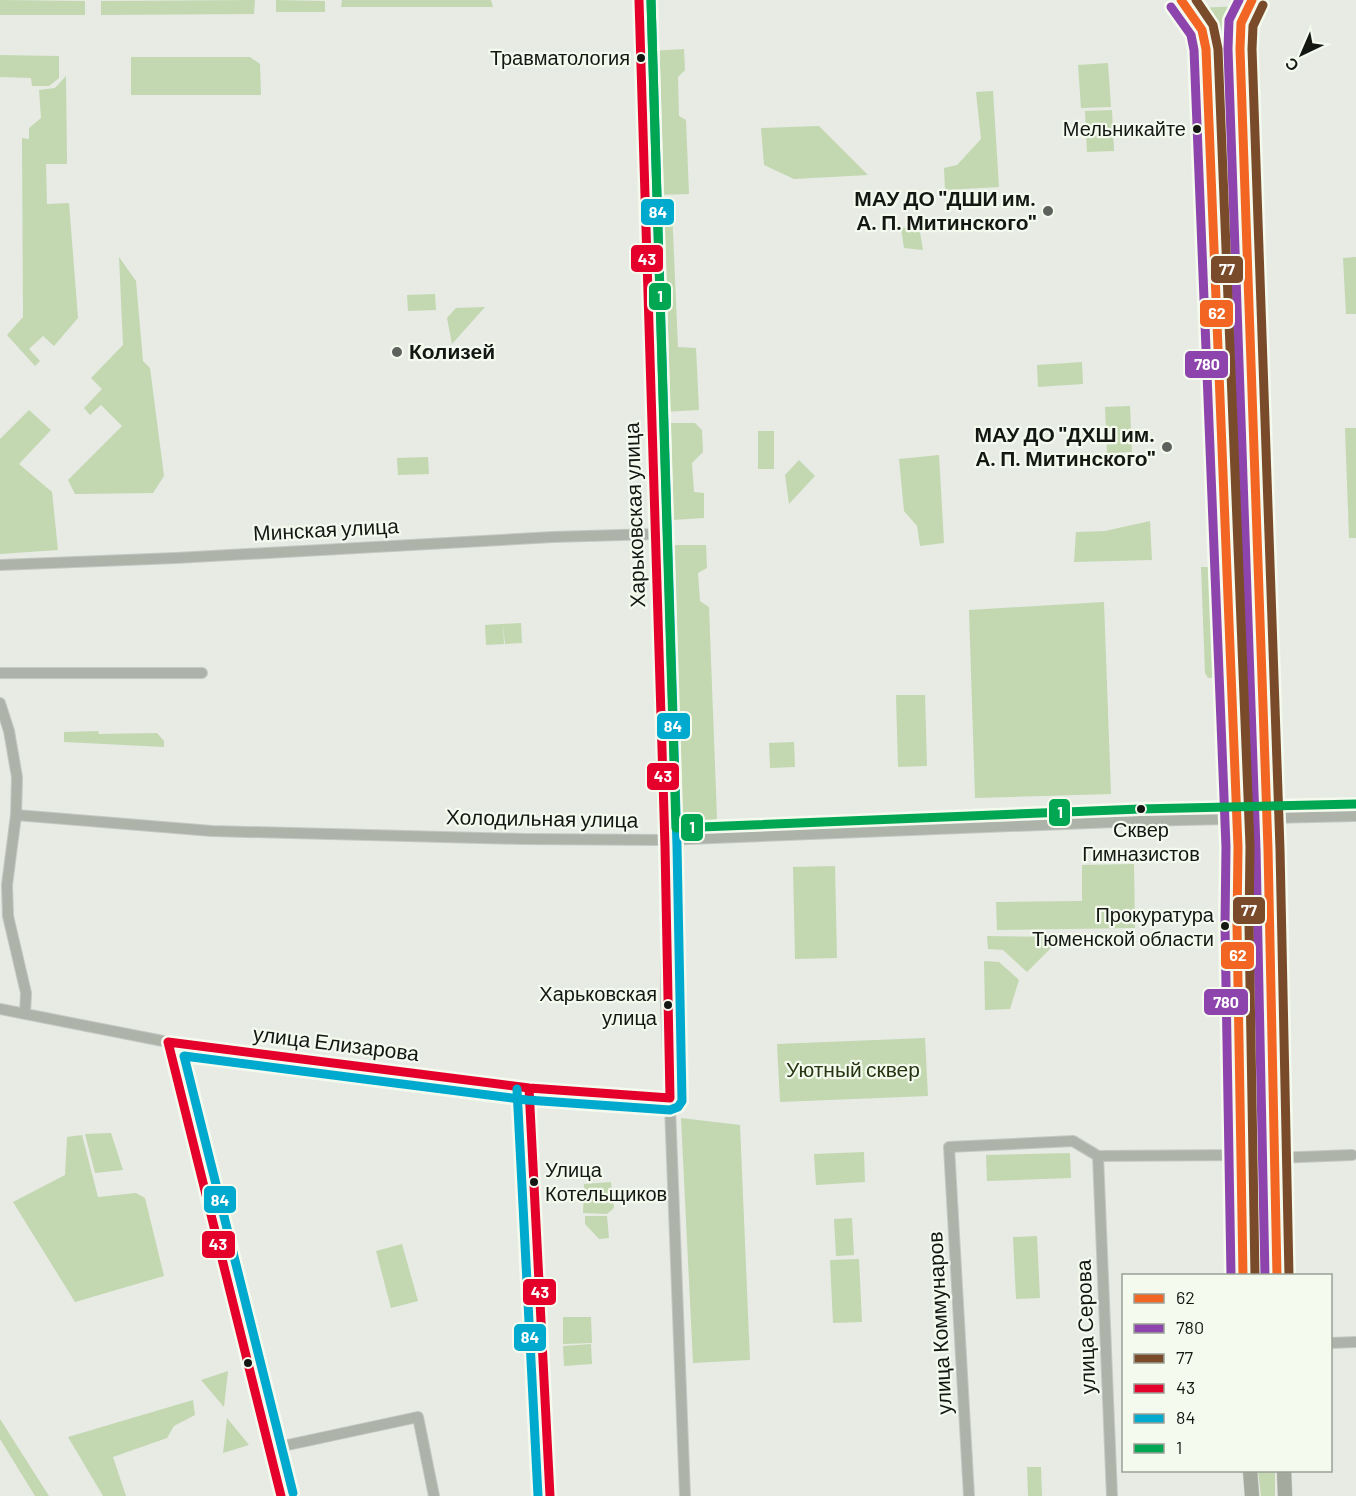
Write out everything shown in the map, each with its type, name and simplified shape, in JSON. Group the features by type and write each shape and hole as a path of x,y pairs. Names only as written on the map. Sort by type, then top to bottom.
{"main road":[{"path":"1181,0 1202,30 1206,49 1237,819 1243,1274"},
{"path":"1252,0 1241,23 1240,49 1267,819 1277,1274"},
{"path":"1214,255 1223,243 1230,242 1238,244 1247,255"},
{"path":"1219,413 1222,420 1229,425 1236,426 1244,424 1253,411"},
{"path":"1250,1472 1252,1496"},
{"path":"1284,1472 1285,1496"}],"street":[{"name":"Харьковская улица","path":"639,0 670,1098 685,1496"},
{"name":"Минская улица","path":"0,565 655,534"},
{"path":"0,673 202,673"},
{"path":"0,703 12,746 17,777 16,815 7,885 8,916 26,993 25,1013"},
{"name":"Холодильная улица","path":"16,815 212,831 664,840 1106,822 1356,816"},
{"name":"улица Елизарова","path":"0,1009 168,1042 529,1088 670,1098"},
{"path":"168,1042 281,1496"},
{"path":"529,1088 550,1496"},
{"name":"улица Коммунаров","path":"969,1496 949,1147 1073,1141 1098,1156"},
{"path":"1098,1156 1242,1155"},
{"path":"1275,1158 1352,1155"},
{"name":"улица Серова","path":"1098,1156 1112,1496"},
{"path":"1332,1343 1356,1342"},
{"path":"269,1449 418,1417 434,1496"}],"green space":[{"path":"0,0 85,1 85,15 0,15"},
{"path":"255,0 254,14 101,15 101,1"},
{"path":"276,0 325,1 325,12 276,12"},
{"path":"342,0 491,0 493,7 341,7"},
{"path":"1243,6 1234,26 1231,41 1238,237 1229,233 1220,234 1213,43 1209,28 1197,8"},
{"path":"684,49 685,70 678,77 679,116 686,120 689,194 656,195 651,51"},
{"path":"0,55 59,56 59,78 49,86 32,86 31,78 0,77"},
{"path":"131,57 250,57 260,64 261,95 131,95"},
{"path":"1108,63 1111,107 1081,108 1078,65"},
{"path":"66,76 67,164 46,164 47,204 69,203 78,318 54,346 43,336 29,349 40,361 35,366 7,335 23,317 22,138 29,139 29,128 41,118 39,90 55,88"},
{"path":"993,91 999,187 945,190 944,168 957,165 981,139 976,92"},
{"path":"1112,110 1114,151 1087,152 1085,111"},
{"path":"819,126 868,175 794,179 764,165 761,128"},
{"path":"657,210 672,210 678,347 696,348 699,410 663,412"},
{"path":"919,226 923,250 904,248 901,228"},
{"path":"1229,248 1234,253 1236,318 1243,366 1245,411 1239,418 1231,412 1223,295 1221,255 1223,249"},
{"path":"119,257 136,281 143,361 150,368 164,476 153,493 75,494 68,480 122,426 101,405 90,415 84,408 102,389 91,378 123,345"},
{"path":"1356,257 1356,314 1346,314 1343,258"},
{"path":"435,294 436,310 408,311 407,295"},
{"path":"485,307 452,344 447,318 456,308"},
{"path":"1082,362 1083,384 1038,387 1037,365"},
{"path":"1130,406 1132,452 1107,453 1105,407"},
{"path":"29,410 51,430 19,464 52,492 58,550 0,554 0,439"},
{"path":"671,423 695,423 702,430 703,452 692,463 694,492 704,493 704,518 673,520 673,545 706,545 707,568 698,573 700,601 709,607 717,818 711,825 691,826 678,814 665,428"},
{"path":"1345,428 1356,428 1356,538 1349,538"},
{"path":"758,431 774,431 774,469 758,469"},
{"path":"1246,431 1259,791 1254,796 1249,792 1246,721 1238,676 1228,433 1237,435"},
{"path":"939,455 944,543 920,546 917,526 904,511 899,459"},
{"path":"428,457 429,474 398,475 397,458"},
{"path":"799,460 815,476 789,504 785,475"},
{"path":"1150,521 1152,560 1074,562 1076,532 1105,531"},
{"path":"1201,567 1216,567 1218,677 1208,678 1205,673"},
{"name":"Сквер Гимназистов","path":"1104,602 1111,794 975,798 969,610"},
{"path":"521,623 522,643 505,644 503,625 504,644 486,645 485,625"},
{"path":"896,695 925,695 927,766 898,767"},
{"path":"98,731 99,734 157,733 164,741 164,747 64,742 64,732"},
{"path":"794,742 795,767 770,768 769,743"},
{"path":"1249,845 1256,850 1257,914 1262,955 1268,1240 1253,1240 1244,851"},
{"path":"1134,864 1135,928 997,930 996,902 1082,901 1082,865"},
{"path":"835,866 837,958 795,959 793,867"},
{"path":"987,936 1062,937 1027,972 1003,950 988,949"},
{"path":"984,961 999,962 1019,980 1010,1009 985,1010"},
{"name":"Уютный сквер","path":"925,1038 928,1096 780,1102 777,1044"},
{"path":"681,1118 740,1125 750,1360 693,1363"},
{"path":"111,1133 123,1170 95,1173 85,1134"},
{"path":"82,1135 98,1197 136,1193 145,1198 164,1276 75,1302 13,1202 65,1175 67,1137"},
{"path":"864,1152 865,1182 816,1185 814,1154"},
{"path":"1070,1153 1071,1178 987,1181 986,1155"},
{"path":"1224,1171 1233,1179 1236,1274 1225,1274"},
{"path":"611,1182 614,1208 607,1214 583,1213 584,1184"},
{"path":"585,1216 607,1216 609,1238 599,1239 585,1224"},
{"path":"852,1218 854,1255 836,1256 834,1219"},
{"path":"1037,1236 1040,1298 1016,1299 1013,1237"},
{"path":"402,1244 418,1301 391,1308 376,1251"},
{"path":"1269,1246 1270,1274 1254,1274 1253,1247"},
{"path":"859,1259 862,1322 833,1323 830,1260"},
{"path":"563,1317 591,1317 592,1343 563,1344"},
{"path":"591,1344 592,1364 564,1366 563,1346"},
{"path":"228,1371 224,1407 201,1380"},
{"path":"193,1400 195,1415 174,1426 167,1438 113,1457 126,1496 103,1496 68,1437"},
{"path":"227,1418 249,1445 223,1453"},
{"path":"0,1419 49,1496 35,1496 0,1439"},
{"path":"1027,1467 1041,1467 1042,1496 1028,1496"},
{"path":"1258,1472 1275,1472 1275,1496 1261,1496"}],"transit line":[{"name":"43","path":"281,1496 168,1042 529,1088 670,1098 665,846 639,0"},
{"name":"84","path":"293,1493 184,1056 527,1100 670,1110 678,1107 682,1101 677,846 651,0"},
{"name":"1","path":"651,0 676,828 1140,809 1356,804"},
{"name":"62","path":"1181,0 1202,30 1206,49 1238,847 1237,925 1243,1274"},
{"name":"77","path":"1196,0 1213,25 1218,49 1250,846 1249,925 1255,1274"},
{"name":"780","path":"1239,0 1229,20 1228,49 1256,849 1265,1274"},
{"name":"62","path":"1252,0 1241,23 1240,49 1268,849 1277,1274"},
{"name":"77","path":"1263,5 1253,26 1252,49 1280,849 1289,1274"},
{"name":"780","path":"1171,7 1191,35 1194,50 1226,847 1225,925 1231,1274"},
{"name":"43","path":"529,1088 550,1496"},
{"name":"84","path":"517,1089 538,1496"}],"place":[{"name":"Травматология","path":"641,58"},
{"name":"Мельникайте","path":"1197,129"},
{"name":"МАУ ДО \"ДШИ им. А. П. Митинского\"","path":"1048,211"},
{"name":"Колизей","path":"397,352"},
{"name":"МАУ ДО \"ДХШ им. А. П. Митинского\"","path":"1167,447"},
{"name":"Сквер Гимназистов","path":"1141,809"},
{"name":"Прокуратура Тюменской области","path":"1225,926"},
{"name":"Харьковская улица","path":"668,1005"},
{"name":"Улица Котельщиков","path":"534,1182"}]}
